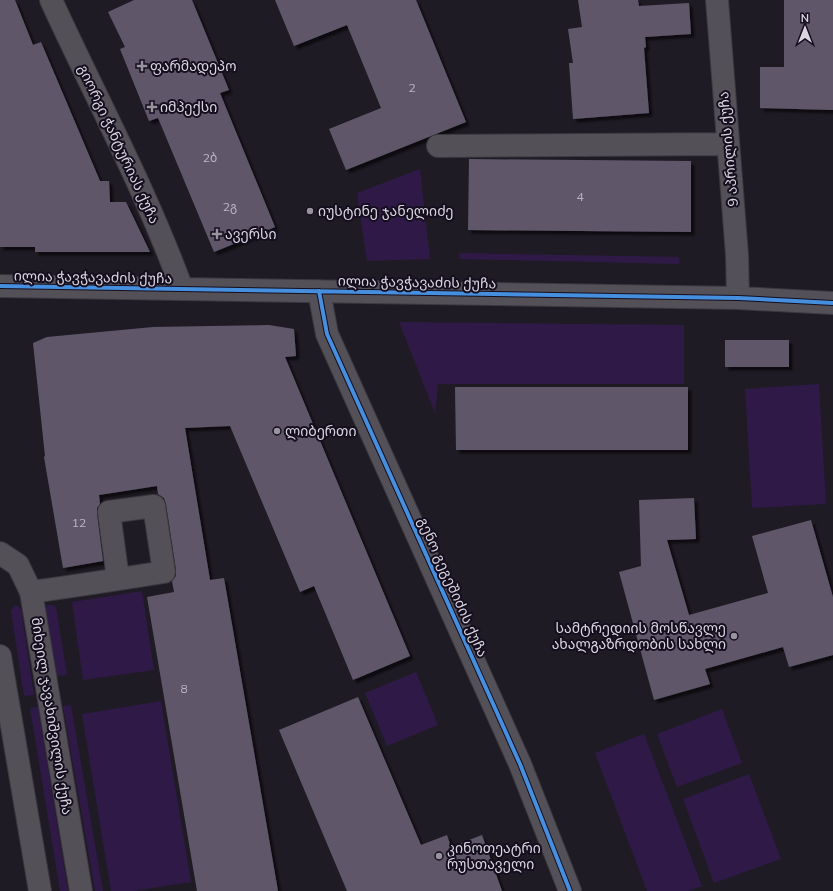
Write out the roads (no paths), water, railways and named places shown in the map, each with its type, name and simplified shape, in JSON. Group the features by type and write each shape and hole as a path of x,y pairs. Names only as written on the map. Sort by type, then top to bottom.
{"street":[{"name":"გიორგი ჭანტურიას ქუჩა","path":"51,0 130,164 172,261 182,289"},
{"name":"9 აპრილის ქუჩა","path":"717,0 737,255 738,298"},
{"path":"438,146 728,144"},
{"name":"ილია ჭავჭავაძის ქუჩა","path":"0,286 738,298 833,303"},
{"name":"გენო გეგეშიძის ქუჩა","path":"319,291 327,334 520,764 570,891"},
{"name":"მიხეილ ჯავახიშვილის ქუჩა","path":"0,552 18,565 31,592 81,891"},
{"path":"31,592 118,579"},
{"path":"0,656 40,891"}],"place":[{"name":"ფარმადეპო","path":"142,66"},
{"name":"იმპექსი","path":"152,107"},
{"name":"იუსტინე ჯანელიძე","path":"310,211"},
{"name":"ავერსი","path":"217,234"},
{"name":"ლიბერთი","path":"277,431"},
{"name":"სამტრედიის მოსწავლე ახალგაზრდობის სახლი","path":"734,636"},
{"name":"კინოთეატრი რუსთაველი","path":"439,856"}]}
